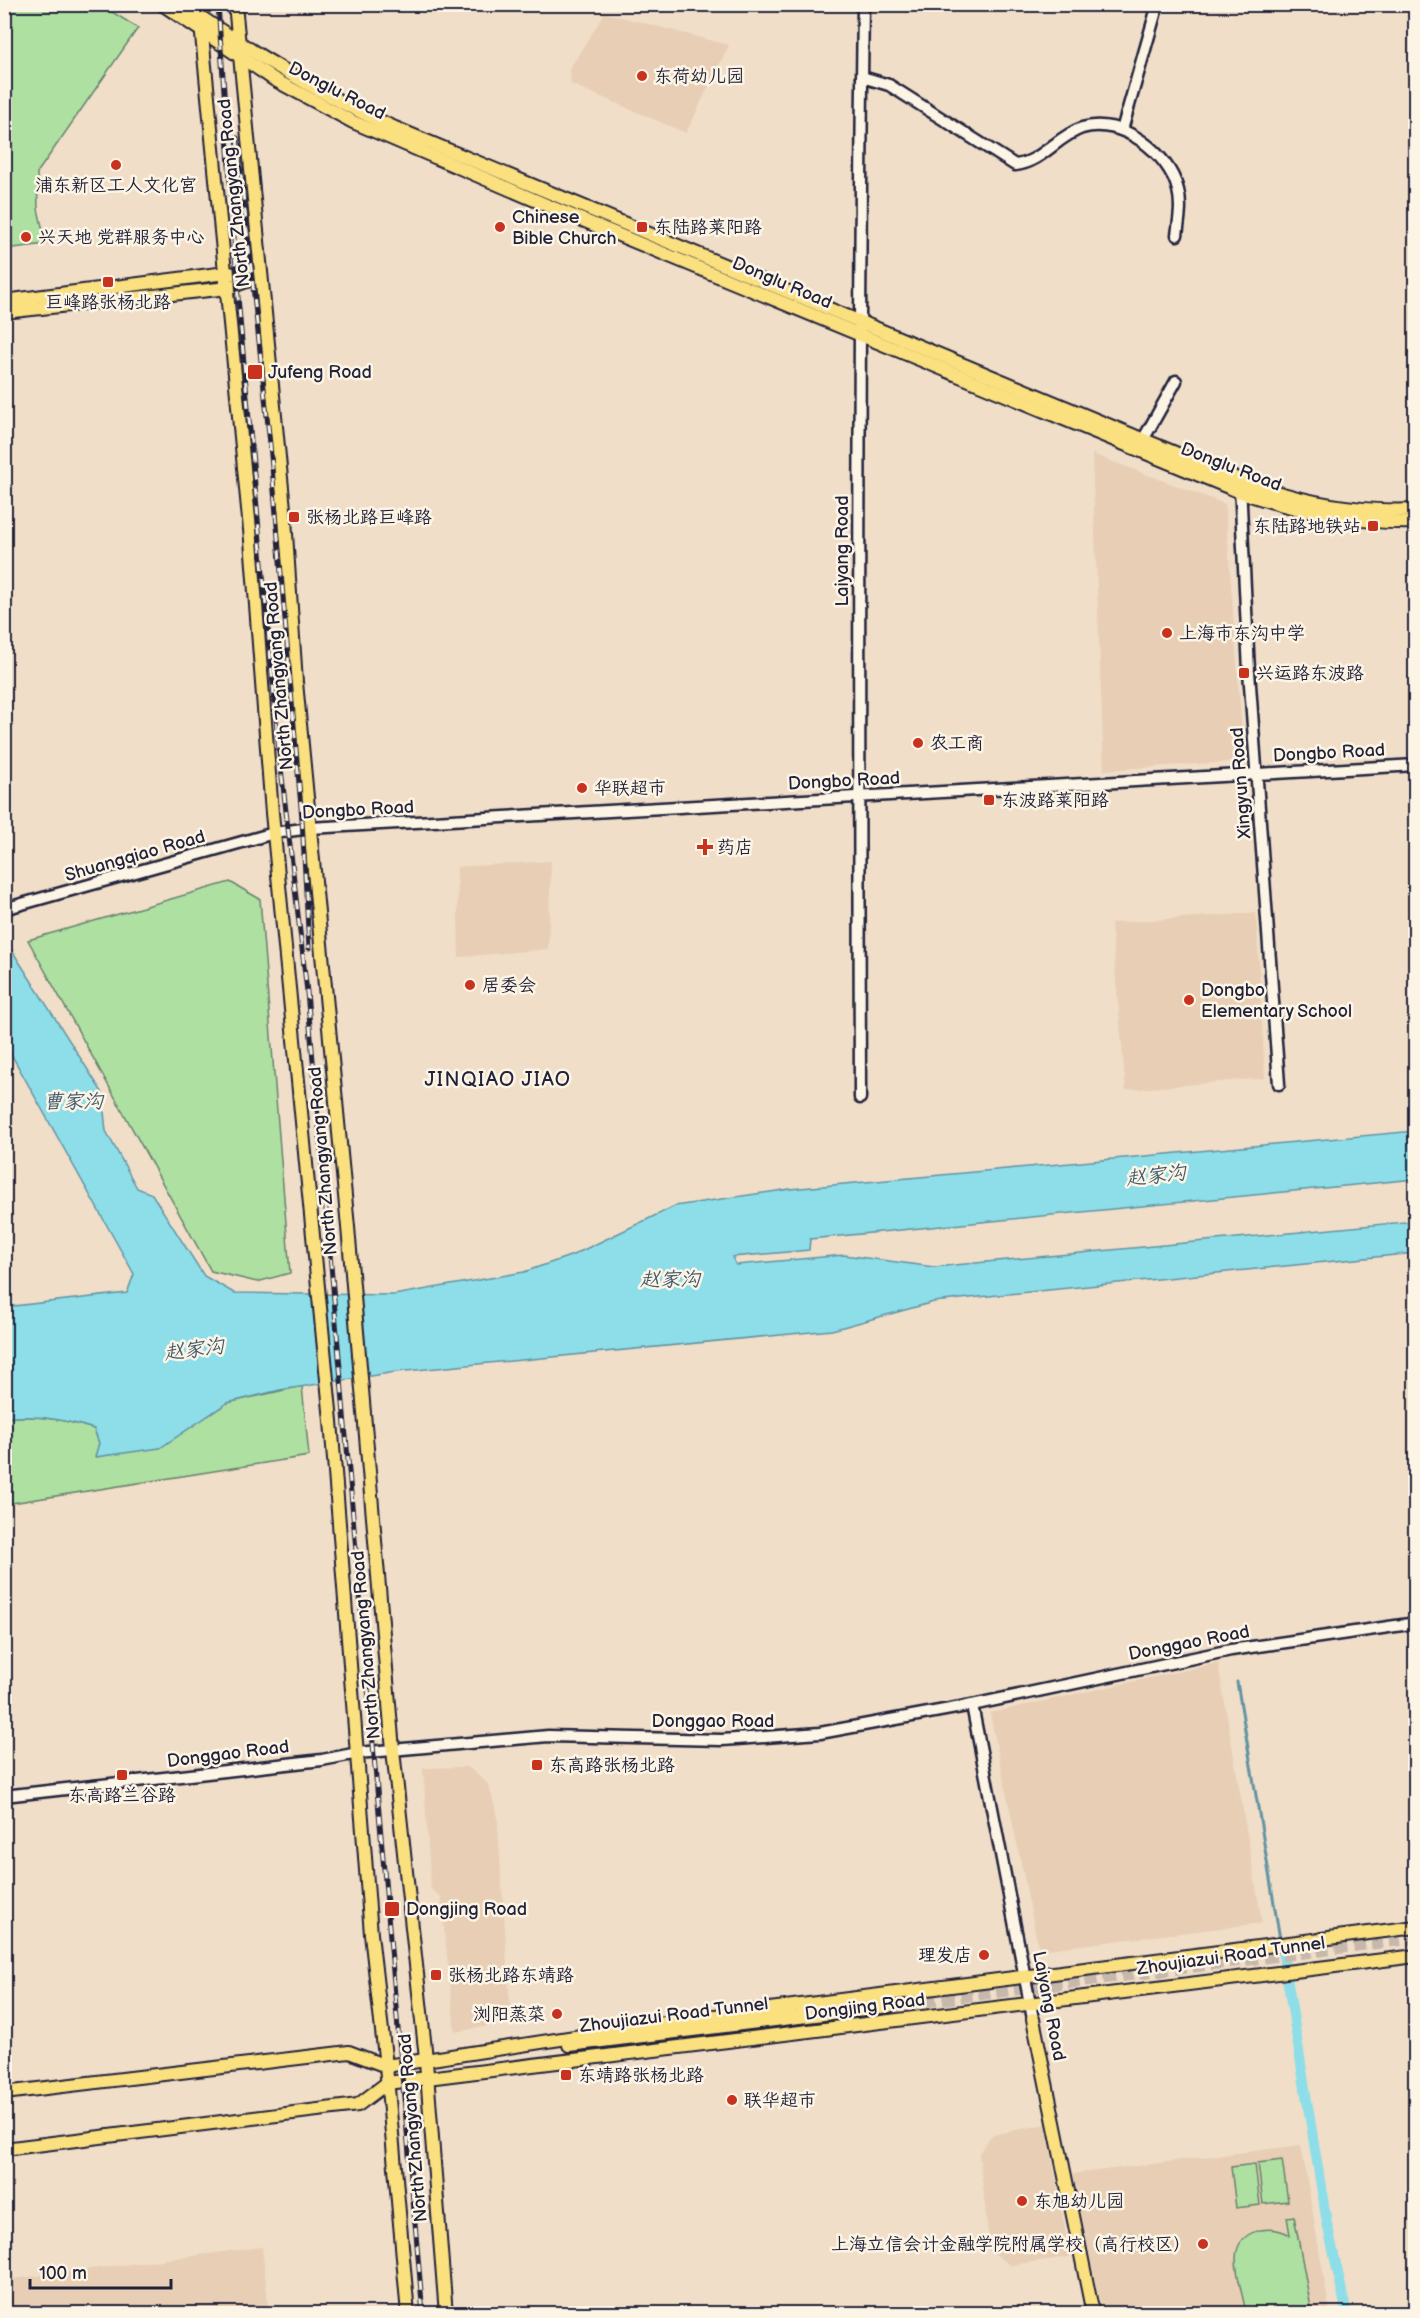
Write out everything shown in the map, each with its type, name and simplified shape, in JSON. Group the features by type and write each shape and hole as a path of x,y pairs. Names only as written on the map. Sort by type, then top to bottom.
{"main road":[{"name":"Donglu Road","path":"162,4 239,57 299,94 390,138 859,328 1240,486 1317,514 1362,520 1416,522"},
{"name":"Donglu Road","path":"182,4 200,11 238,43 305,84 386,124 859,328 1143,440 1240,486 1319,503 1363,509 1416,510"},
{"name":"North Zhangyang Road","path":"235,4 285,519 310,828 348,1227 393,1750 427,2077 446,2313"},
{"name":"North Zhangyang Road","path":"200,11 251,540 274,833 331,1421 371,1934 386,2066 408,2313"},
{"path":"4,301 226,273 260,276"},
{"path":"4,312 228,288 260,276"},
{"name":"Dongjing Road","path":"4,2093 349,2052 386,2066 463,2056 691,2019 1416,1927"},
{"name":"Zhoujiazui Road Tunnel","path":"1052,2002 1305,1963 1416,1950"},
{"name":"Dongjing Road","path":"4,2149 358,2105 387,2083 427,2077 1416,1956"},
{"name":"Zhoujiazui Road Tunnel","path":"463,2056 889,2006"},
{"name":"Laiyang Road","path":"1033,2019 1093,2313"}],"street":[{"name":"Laiyang Road","path":"860,1098 859,328 863,4"},
{"path":"1122,130 1158,4"},
{"path":"862,78 889,85 1015,165 1031,163 1062,139 1083,128 1103,126 1122,130 1147,144 1167,165 1178,188 1181,210 1177,235"},
{"path":"1143,440 1176,381"},
{"name":"Xingyun Road","path":"1240,486 1256,773 1279,1084"},
{"name":"Dongbo Road","path":"274,833 310,828 1416,765"},
{"name":"Shuangqiao Road","path":"4,909 274,833"},
{"name":"Donggao Road","path":"4,1796 322,1760 358,1753 548,1736 722,1740 776,1737 867,1726 1231,1650 1416,1623"},
{"name":"Laiyang Road","path":"972,1705 1033,2019"}],"shaded area":[{"name":"东荷幼儿园","path":"605,13 729,45 686,133 571,84 570,68"},
{"name":"上海市东沟中学","path":"1092,454 1225,504 1244,761 1104,770"},
{"path":"551,861 548,949 459,957 457,867"},
{"name":"Dongbo Elementary School","path":"1256,913 1265,1078 1126,1090 1111,923"},
{"path":"1218,1663 1262,1923 1039,1950 990,1713"},
{"path":"468,1767 488,1784 497,1813 511,2022 455,2032 441,1897 431,1889 423,1768"},
{"name":"东旭幼儿园","path":"1046,2124 1070,2257 1010,2265 990,2250 979,2153 992,2135"},
{"name":"上海立信会计金融学院附属学校（高行校区）","path":"1301,2145 1330,2313 1102,2313 1073,2174"},
{"path":"262,2247 269,2313 5,2313 5,2280"}],"green space":[{"path":"4,5 101,5 138,28 37,173 38,209 46,244 5,249"},
{"path":"230,882 260,899 290,1273 257,1282 211,1271 28,940"},
{"path":"302,1386 309,1456 5,1504 4,1418 50,1418 94,1429 99,1443 96,1457 209,1415 227,1403"},
{"path":"1282,2160 1288,2201 1263,2204 1258,2163"},
{"path":"1255,2164 1260,2205 1236,2208 1231,2167"},
{"path":"1294,2216 1312,2313 1246,2313 1237,2271 1238,2248 1242,2240 1256,2231 1274,2229 1290,2235 1287,2217"}],"water":[{"name":"赵家沟","path":"4,938 102,1092 106,1131 137,1188 152,1194 204,1276 234,1293 394,1295 524,1272 573,1255 675,1206 790,1189 1415,1131 1415,1179 810,1239 809,1250 732,1257 736,1265 844,1255 934,1267 1415,1221 1415,1253 934,1302 832,1330 396,1372 280,1390 227,1403 160,1448 95,1457 99,1443 94,1429 50,1418 5,1418 5,1307 127,1293 134,1274 5,1043"}],"waterway":[{"path":"1237,1682 1280,1939"},
{"name":"Zhoujiazui Road Tunnel","path":"1282,1950 1285,1967"},
{"path":"1287,1978 1327,2223 1347,2314"}],"tunnel":[{"path":"889,2006 1416,1938"}],"railway":[{"path":"218,4 238,297 279,751 307,992 423,2314"},
{"path":"237,138 270,444 302,819 309,948"}],"place":[{"name":"东荷幼儿园","path":"642,76"},
{"name":"浦东新区工人文化宫","path":"116,165"},
{"name":"Chinese Bible Church","path":"500,227"},
{"name":"东陆路莱阳路","path":"642,227"},
{"name":"兴天地 党群服务中心","path":"26,237"},
{"name":"巨峰路张杨北路","path":"108,282"},
{"name":"Jufeng Road","path":"255,372"},
{"name":"张杨北路巨峰路","path":"294,517"},
{"name":"东陆路地铁站","path":"1373,526"},
{"name":"上海市东沟中学","path":"1167,633"},
{"name":"兴运路东波路","path":"1244,673"},
{"name":"农工商","path":"918,743"},
{"name":"华联超市","path":"582,788"},
{"name":"东波路莱阳路","path":"989,800"},
{"name":"药店","path":"705,847"},
{"name":"居委会","path":"470,985"},
{"name":"Dongbo Elementary School","path":"1189,1000"},
{"name":"东高路张杨北路","path":"537,1765"},
{"name":"东高路兰谷路","path":"122,1775"},
{"name":"Dongjing Road","path":"392,1909"},
{"name":"理发店","path":"984,1955"},
{"name":"张杨北路东靖路","path":"436,1975"},
{"name":"浏阳蒸菜","path":"557,2014"},
{"name":"东靖路张杨北路","path":"566,2075"},
{"name":"联华超市","path":"732,2100"},
{"name":"东旭幼儿园","path":"1022,2201"},
{"name":"上海立信会计金融学院附属学校（高行校区）","path":"1203,2244"}],"district":[{"name":"JINQIAO JIAO","path":"498,1080"}],"water label":[{"name":"曹家沟","path":"73,1102"}]}
